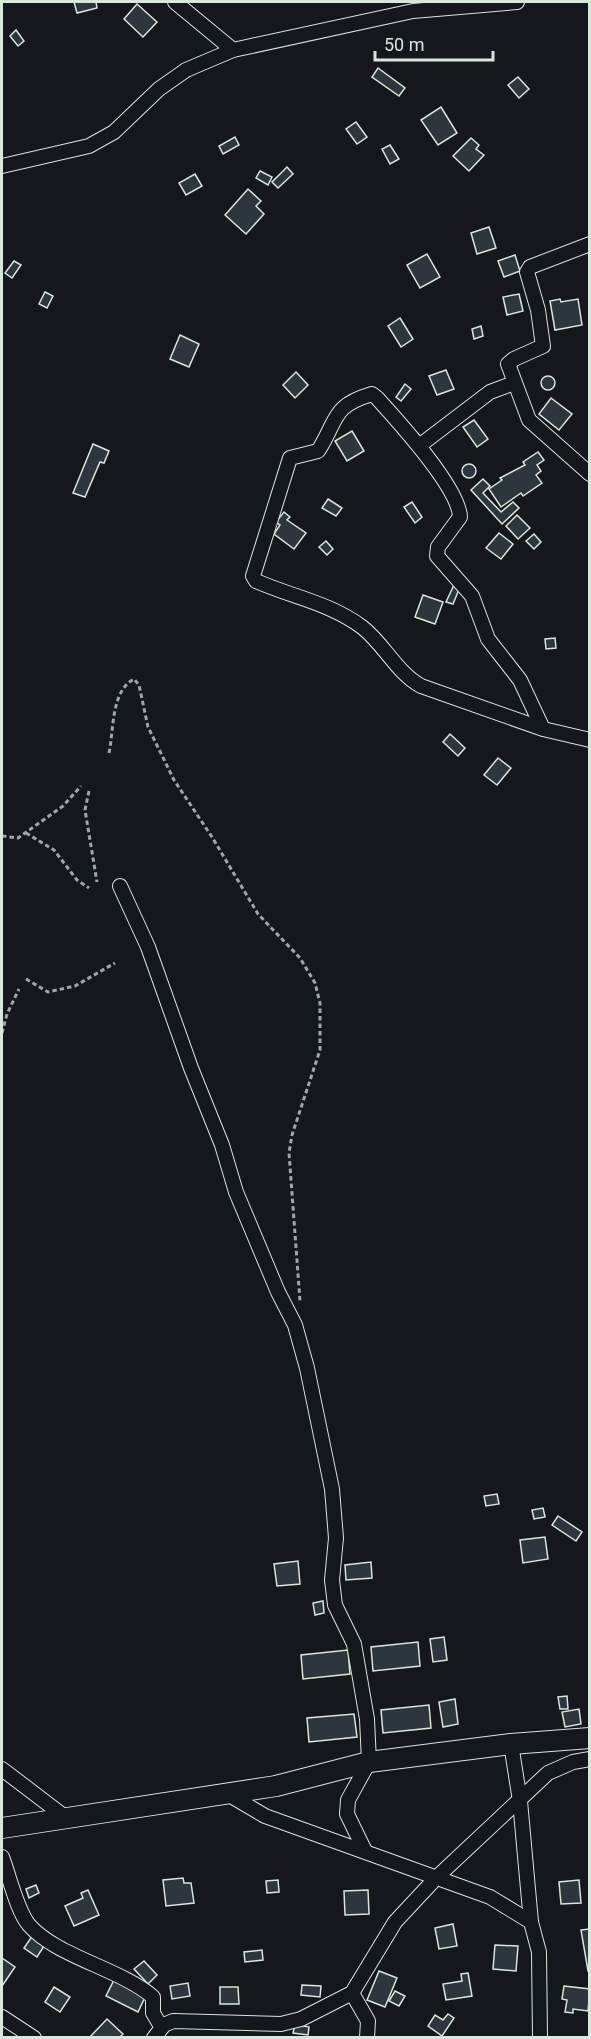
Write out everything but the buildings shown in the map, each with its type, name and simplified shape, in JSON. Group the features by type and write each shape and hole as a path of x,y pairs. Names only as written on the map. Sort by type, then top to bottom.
{"street":[{"path":"176,2 233,50"},
{"path":"2,166 89,146 114,132 159,89 186,70 233,50 413,11 517,2"},
{"path":"589,471 529,420 508,364 543,346 538,310 527,272 530,267 590,244"},
{"path":"419,446 490,392 514,383"},
{"path":"543,729 520,680 488,639 472,596 437,556 438,547 460,517 460,509 419,446 372,393 348,401 333,421 318,450 290,458 253,576 256,581 339,610 365,629 409,679 421,686 543,729 590,740"},
{"path":"120,886 148,947 191,1068 222,1145 236,1192 278,1292 295,1325 307,1368 332,1489 336,1538 332,1580 335,1605 354,1644 367,1719 369,1762 348,1800 347,1814 350,1826 365,1851"},
{"path":"2,1828 302,1781 369,1762 511,1744 590,1738"},
{"path":"511,1744 520,1801 531,1922 539,1952 540,2037"},
{"path":"154,2037 164,2025 173,2021 281,2024 301,2019 352,1993 395,1922 437,1877 548,1773 573,1762 590,1759"},
{"path":"2,1769 65,1817"},
{"path":"226,1793 265,1816 490,1897 531,1922"},
{"path":"2,1857 30,1925 44,1938 140,1985 153,1996 153,2013 159,2023 164,2025"},
{"path":"352,1993 369,2021 367,2037"},
{"path":"2,2017 34,2037"}],"path":[{"path":"110,753 118,702 125,683 134,679 139,685 148,727 174,780 212,837 258,914 300,958 315,982 320,1003 320,1050 292,1135 289,1153 300,1303"},
{"path":"2,836 18,838 26,833 63,806 81,786"},
{"path":"88,791 85,810 97,882"},
{"path":"26,833 54,850 77,880 88,888"},
{"path":"26,979 48,992 75,986 115,963"},
{"path":"3,1033 7,1014 19,989"}]}
